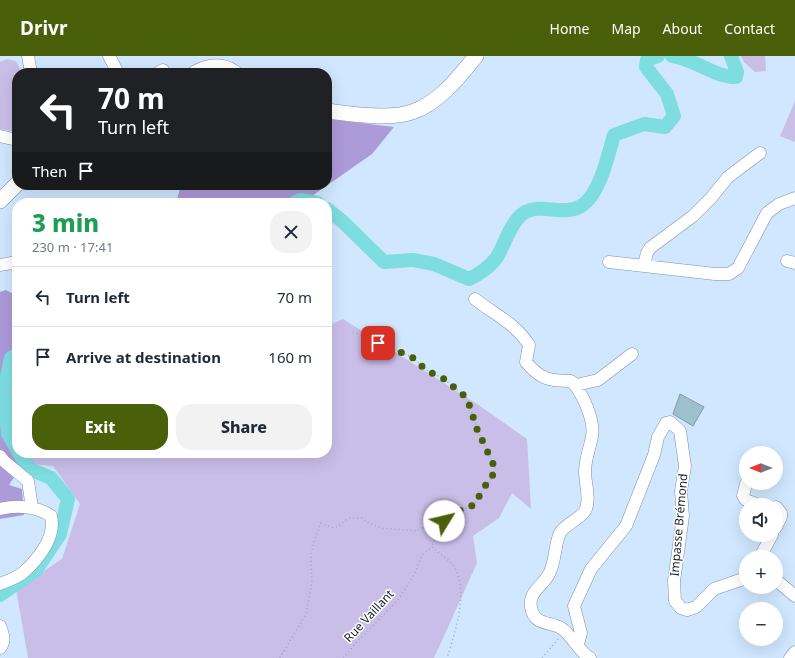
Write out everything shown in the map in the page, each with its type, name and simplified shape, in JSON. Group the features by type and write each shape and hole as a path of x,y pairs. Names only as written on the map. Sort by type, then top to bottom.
{"main road":[{"path":"332,111 381,115 412,112 442,93 456,80 476,56"},
{"path":"210,68 222,68"},
{"path":"0,201 12,189"}],"street":[{"path":"28,56 30,68"},
{"path":"108,56 115,68"},
{"path":"0,136 12,139"},
{"path":"644,265 650,248 692,216 711,198 728,177 760,153"},
{"path":"609,262 715,274 729,274 738,268 767,213 779,204 795,198"},
{"path":"0,265 12,263"},
{"path":"475,299 492,313 521,332 529,345 526,362 533,370 542,377 554,381 571,381 576,385 591,420 592,436 585,458 587,491 585,510 577,520 560,532 549,574 534,591 531,597 531,607 534,616 539,621 560,628 578,644 581,652 590,658"},
{"path":"576,385 598,380 632,354"},
{"name":"Impasse Brémond","path":"578,644 580,633 574,606 591,569 626,526 631,510 654,455 658,437 666,422 670,422 680,431 685,466 681,491 683,516 674,581 676,601 681,608 687,610 696,607 714,589 739,580"},
{"path":"0,456 28,481 32,508"},
{"path":"0,509 8,507 44,510 51,516 53,524 51,534 43,550 24,572 0,584"},
{"path":"783,586 795,596"},
{"path":"0,626 4,637 3,644 0,648"},
{"path":"790,658 795,652"}],"path":[{"path":"280,658 306,614 312,582 311,556 321,523 332,528 339,528 349,518 362,518 367,522 382,528 416,531 428,525 444,521 449,515 474,505 485,486 491,480 495,468 477,429 467,398 444,379 426,370 412,357 353,332"},
{"name":"Rue Vaillant","path":"343,658 398,600 414,576 422,555 432,547 436,534 444,521"},
{"path":"432,547 453,566 458,579 461,606 447,658"},
{"path":"542,658 558,639 568,635"}],"shaded area":[{"path":"741,56 765,56 766,71 755,72 744,62"},
{"path":"7,59 16,61 20,68 12,68 12,131 0,129 0,62"},
{"path":"795,101 795,142 780,136"},
{"path":"332,120 394,127 372,154 332,182"},
{"path":"180,190 321,190 309,198 177,198"},
{"path":"6,290 12,293 12,353 10,354 1,392 6,440 12,449 12,458 18,458 22,465 9,485 22,489 24,515 0,519 0,292"},
{"path":"343,319 480,406 527,439 531,509 512,493 499,518 473,536 477,563 434,658 28,658 16,589 62,559 80,504 53,466 30,464 27,458 332,458 332,324"},
{"path":"12,377 12,434 11,432 8,391"}],"building":[{"path":"680,394 704,407 693,426 673,414"}],"waterway":[{"path":"332,213 384,262 413,260 434,264 469,279 484,270 497,257 512,226 519,217 526,212 534,209 568,210 584,204 590,198 599,181 614,135 644,124 665,127 674,116 667,94 646,67 647,60 658,56"},
{"path":"672,56 689,61 720,74 736,77 737,72 731,56"},
{"path":"12,358 4,391 8,434 12,441"},
{"path":"0,595 36,570 60,534 68,499 51,478 30,469 22,458"}],"route":[{"path":"378,343 412,357 426,370 444,379 467,398 477,429 495,468 491,480 480,493 474,505 467,506 449,515 444,521"}]}
